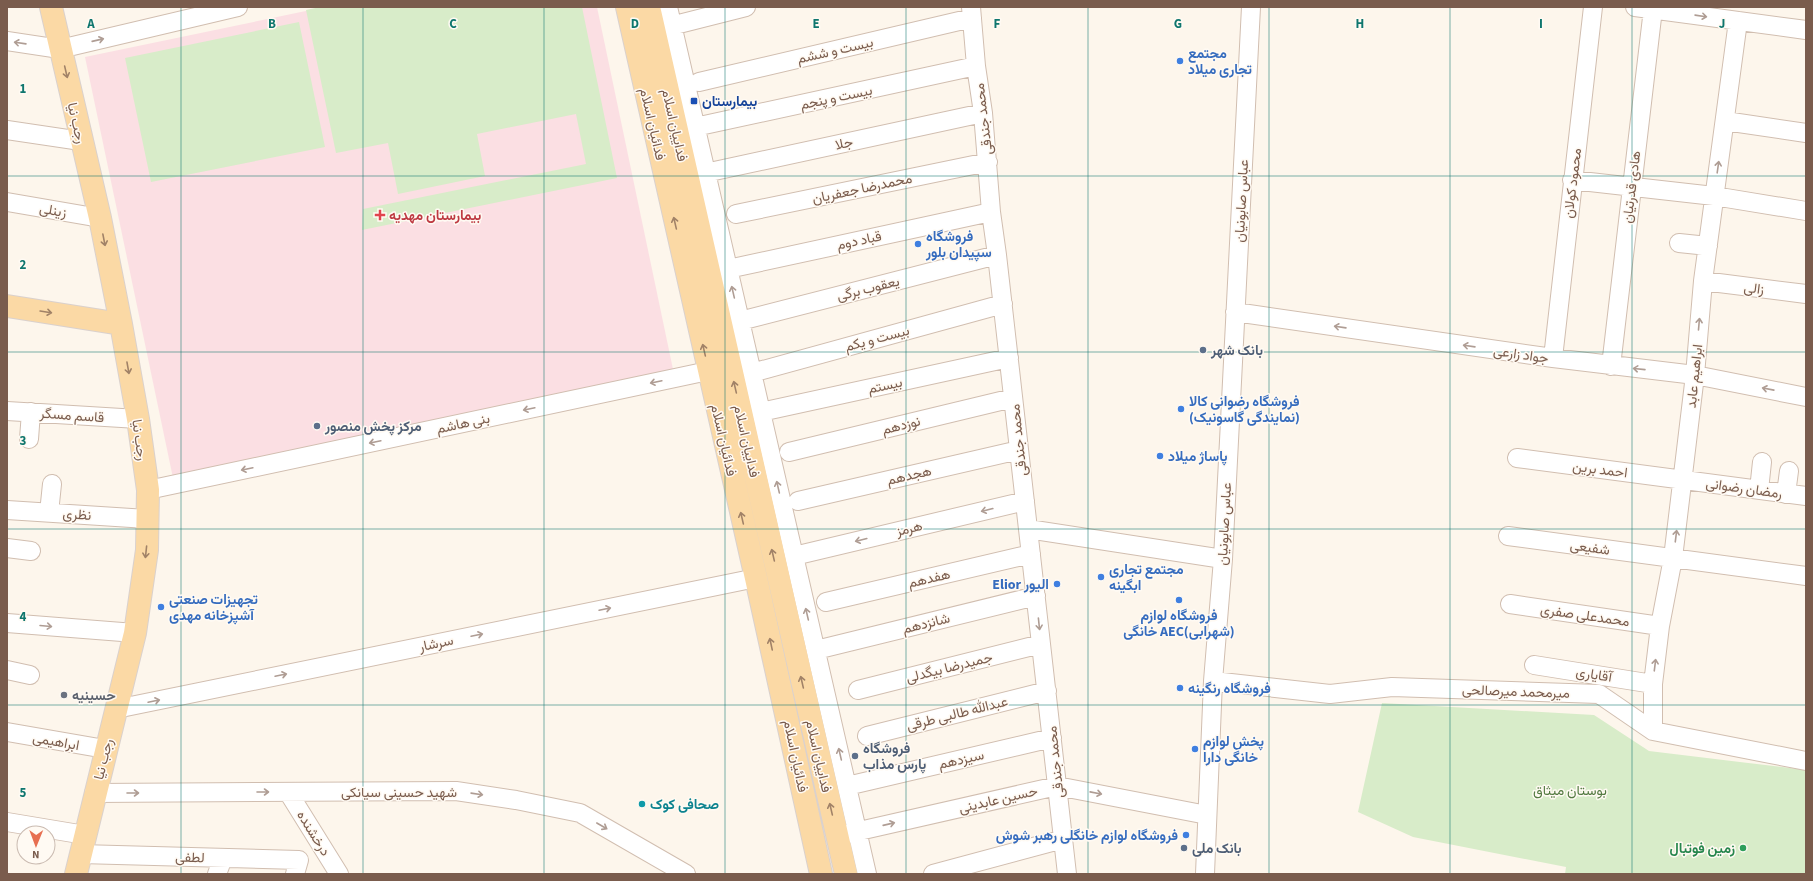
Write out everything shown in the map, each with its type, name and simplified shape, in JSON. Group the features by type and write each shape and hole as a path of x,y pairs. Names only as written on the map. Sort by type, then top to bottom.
{"main road":[{"name":"رجب نیا","path":"51,7 100,218 138,420 148,490 147,550 135,633 80,854"},
{"name":"فدائیان اسلام","path":"627,7 708,371 756,578 821,874"},
{"name":"فداییان اسلام","path":"649,7 662,28 848,834 846,874"},
{"path":"7,306 121,324"}],"street":[{"path":"7,41 60,49 238,7"},
{"path":"668,7 662,28 695,127 816,650 847,786 848,834 868,874"},
{"path":"662,28 746,7"},
{"name":"عباس صابونیان","path":"1205,874 1213,681 1223,559 1251,7"},
{"name":"محمود کولان","path":"1553,358 1572,180 1593,7"},
{"path":"1635,7 1806,30"},
{"name":"هادی قدرتیان","path":"1611,366 1631,186 1653,10"},
{"name":"محمد جندقی","path":"971,13 988,162 990,212 1003,304 1067,874"},
{"name":"بیست و ششم","path":"699,82 971,13"},
{"name":"ابراهیم عابد","path":"1653,731 1653,684 1660,626 1673,558 1695,375 1703,282 1738,21"},
{"name":"بیست و پنجم","path":"695,127 976,66"},
{"name":"جلا","path":"705,173 983,113"},
{"path":"1724,121 1806,133"},
{"path":"7,130 82,141"},
{"name":"محمدرضا جعفریان","path":"736,214 988,162"},
{"path":"1572,180 1714,196 1806,211"},
{"name":"زینلی","path":"7,202 100,218"},
{"name":"قباد دوم","path":"728,269 990,212"},
{"path":"1678,243 1708,246"},
{"name":"یعقوب برگی","path":"740,321 997,255"},
{"name":"زالی","path":"1703,282 1806,294"},
{"name":"بیست و یکم","path":"752,373 1003,304"},
{"name":"جواد زارعی","path":"1235,312 1611,366 1695,375 1806,397"},
{"name":"بیستم","path":"761,412 1009,358"},
{"name":"بنی هاشم","path":"148,490 708,371"},
{"name":"نوزدهم","path":"788,452 1013,398"},
{"name":"قاسم مسگر","path":"7,411 138,420"},
{"path":"29,439 31,412"},
{"name":"هجدهم","path":"798,501 1019,450"},
{"name":"احمد برین","path":"1517,458 1682,480"},
{"path":"1760,490 1762,462"},
{"path":"1786,494 1789,470"},
{"name":"رمضان رضوانی","path":"1682,480 1806,496"},
{"path":"49,513 52,484"},
{"name":"هرمز","path":"794,556 1025,501"},
{"name":"نظری","path":"7,510 147,519"},
{"path":"1028,529 1223,559"},
{"name":"شفیعی","path":"1508,536 1806,576"},
{"path":"7,548 31,551"},
{"name":"هفدهم","path":"826,602 1031,554"},
{"name":"سرشار","path":"116,709 756,578"},
{"name":"شانزدهم","path":"816,650 1036,596"},
{"name":"محمدعلی صفری","path":"1510,604 1660,626"},
{"path":"7,623 135,633"},
{"name":"جمیدرضا بیگدلی","path":"858,690 1041,644"},
{"name":"آقایاری","path":"1534,665 1653,684"},
{"path":"7,670 30,675"},
{"name":"میرمحمد میرصالحی","path":"1213,681 1330,694 1392,687 1599,694 1653,731 1806,761"},
{"name":"عبدالله طالبی طرقی","path":"867,736 1047,691"},
{"name":"ابراهیمی","path":"7,732 105,749"},
{"name":"سیزدهم","path":"847,786 1052,738"},
{"name":"حسین عابدینی","path":"848,834 1057,786 1207,815"},
{"name":"شهید حسینی سیانکی","path":"94,793 456,791 516,800 580,813 686,874"},
{"name":"درخشنده","path":"288,792 339,874"},
{"name":"لطفی","path":"7,822 80,854 220,866 297,867"},
{"path":"933,874 1063,839"}],"shaded area":[{"name":"بیمارستان مهدیه","path":"325,7 597,7 674,374 173,478 85,57"}],"green space":[{"path":"320,7 582,7 617,178 362,230 363,209 586,164 576,114 477,134 485,176 398,194 388,143 336,153 306,10"},
{"path":"299,22 325,147 151,182 125,58"},
{"name":"بوستان میثاق","path":"1382,703 1594,715 1649,751 1806,770 1806,874 1565,874 1566,867 1413,837 1358,812"}],"place":[{"name":"مجتمع تجاری میلاد","path":"1180,61"},
{"name":"بیمارستان","path":"694,101"},
{"name":"بیمارستان مهدیه","path":"380,215"},
{"name":"فروشگاه سپیدان بلور","path":"918,244"},
{"name":"بانک شهر","path":"1203,350"},
{"name":"فروشگاه رضوانی کالا (نمایندگی گاسونیک)","path":"1181,409"},
{"name":"مركز پخش منصور","path":"317,426"},
{"name":"پاساژ میلاد","path":"1160,456"},
{"name":"مجتمع تجاری ابگینه","path":"1101,577"},
{"name":"Elior الیور","path":"1057,584"},
{"name":"فروشگاه‌ لوازم خانگی AEC(شهرابی)","path":"1179,600"},
{"name":"تجهیزات صنعتی آشپزخانه مهدی","path":"161,607"},
{"name":"فروشگاه رنگینه","path":"1180,688"},
{"name":"حسینیه","path":"64,695"},
{"name":"پخش لوازم خانگی دارا","path":"1195,749"},
{"name":"فروشگاه پارس مذاب","path":"855,756"},
{"name":"صحافی کوک","path":"642,804"},
{"name":"فروشگاه لوازم خانگلی رهبر شوش","path":"1186,835"},
{"name":"بانک ملی","path":"1184,848"},
{"name":"زمین فوتبال","path":"1743,848"}]}
